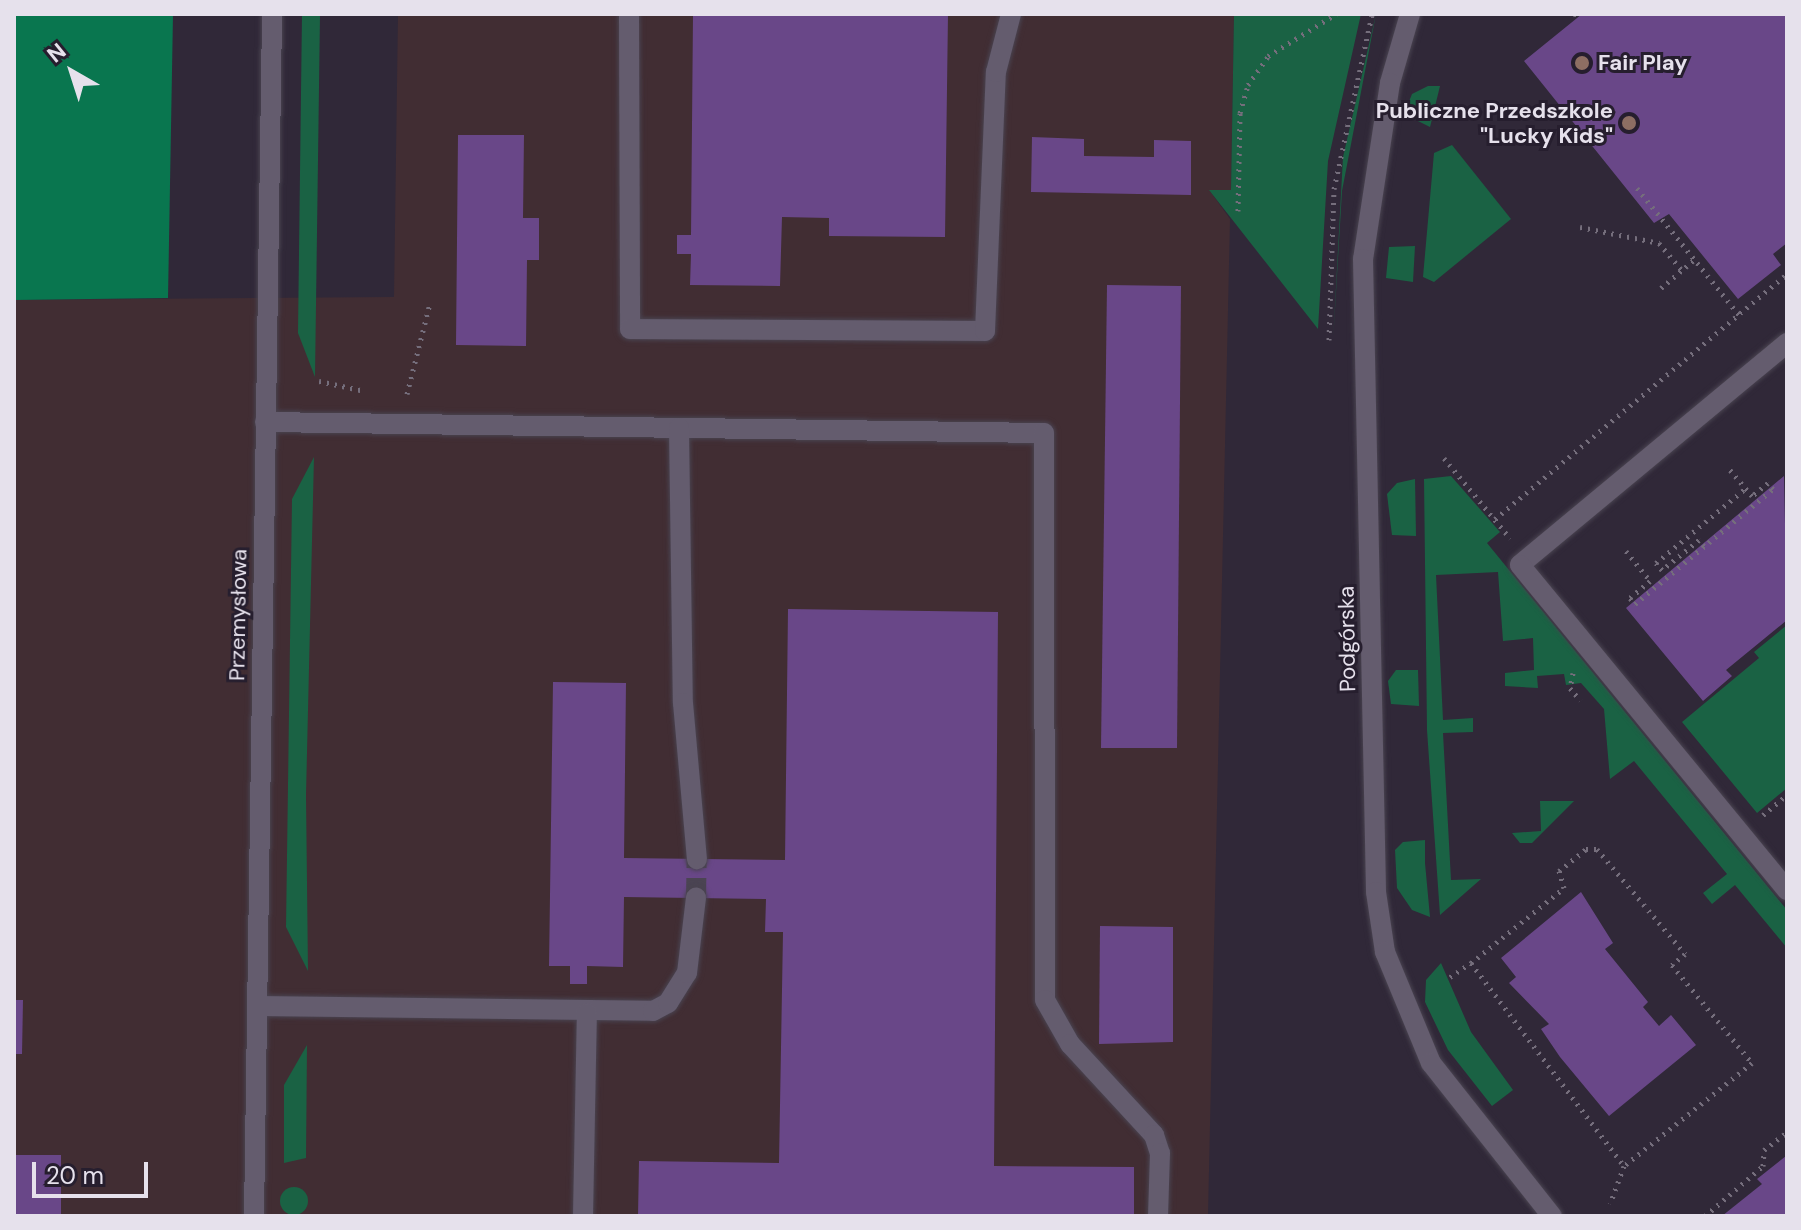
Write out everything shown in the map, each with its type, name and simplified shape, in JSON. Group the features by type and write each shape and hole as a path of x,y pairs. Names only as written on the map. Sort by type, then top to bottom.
{"street":[{"name":"Przemysłowa","path":"254,1216 272,14"},
{"path":"629,14 630,329 985,331 996,72 1011,14"},
{"name":"Podgórska","path":"1410,14 1390,83 1363,259 1376,892 1385,952 1431,1063 1552,1216"},
{"path":"1787,343 1520,565 1787,890"},
{"path":"265,422 1044,433 1045,1000 1070,1044 1154,1135 1160,1153 1158,1216"},
{"path":"679,428 683,703 697,859"},
{"path":"257,1006 635,1013 668,1003 692,957 696,898"},
{"path":"583,1216 587,1013"}],"path":[{"path":"1238,211 1240,113 1248,85 1280,47 1336,14"},
{"path":"1329,340 1334,189 1372,14"},
{"path":"1637,188 1739,315"},
{"path":"1580,227 1659,243 1682,270"},
{"path":"1661,288 1694,260"},
{"path":"1444,458 1495,519 1787,274"},
{"path":"396,394 408,394 430,303"},
{"path":"319,381 372,393"},
{"path":"1626,551 1650,581 1630,598 1635,604 1773,489 1768,483 1752,496 1728,467"},
{"path":"1704,546 1699,540 1662,570 1656,563 1746,488"},
{"path":"1753,823 1787,795"},
{"path":"1450,977 1564,888 1559,871 1586,849 1597,849 1685,954 1672,965 1752,1063 1624,1166 1610,1204"},
{"path":"1471,963 1624,1166"},
{"path":"1705,1216 1763,1166 1764,1150 1787,1132"}],"shaded area":[{"path":"398,14 1234,14 1231,190 1210,191 1230,219 1208,1216 14,1216 14,300 394,297"}],"green space":[{"path":"14,14 173,14 168,298 14,300"},
{"path":"302,14 320,14 315,377 298,333"},
{"path":"1234,14 1361,14 1328,161 1318,329 1209,190 1231,190"},
{"path":"1376,14 1342,191 1333,343 1343,157"},
{"path":"1428,86 1440,86 1430,127 1404,114 1412,94"},
{"path":"1452,145 1511,219 1434,282 1423,277 1434,153"},
{"path":"1415,246 1413,282 1386,278 1389,247"},
{"path":"314,457 306,795 308,971 286,927 292,499"},
{"path":"1451,476 1500,532 1487,543 1787,910 1787,948 1735,885 1712,904 1703,893 1727,874 1634,761 1610,779 1604,709 1581,683 1566,685 1564,674 1537,676 1538,688 1505,686 1505,673 1534,670 1533,638 1503,641 1498,572 1436,575 1443,720 1473,718 1473,732 1443,733 1451,880 1481,879 1440,915 1427,730 1424,479"},
{"path":"1415,479 1416,536 1392,535 1387,494 1397,483"},
{"path":"1787,625 1787,788 1757,813 1682,722 1759,658 1754,652"},
{"path":"1396,670 1418,670 1419,706 1391,704 1388,681"},
{"path":"1540,801 1574,801 1532,843 1520,843 1512,833 1541,831"},
{"path":"1425,840 1430,917 1412,910 1397,888 1395,850 1403,842"},
{"path":"1441,963 1471,1032 1513,1090 1492,1106 1448,1050 1425,1002 1426,980"},
{"path":"307,1045 306,1158 284,1163 284,1085"},
{"path":"294,1187 304,1191 308,1201 304,1211 294,1215 284,1211 280,1201 284,1191"}],"building":[{"path":"693,14 948,14 945,237 829,236 829,218 782,217 780,286 690,285 691,254 677,254 677,235 691,235"},
{"path":"1582,14 1787,14 1787,243 1773,254 1781,265 1738,299 1669,214 1654,223 1524,61"},
{"path":"458,135 524,135 523,218 539,218 539,260 527,260 526,346 456,345"},
{"path":"1032,137 1084,139 1084,156 1154,157 1154,140 1191,141 1191,195 1031,192"},
{"path":"1107,285 1181,286 1177,748 1101,748"},
{"path":"1784,476 1787,620 1726,670 1732,676 1703,701 1626,608"},
{"path":"788,609 998,612 994,1166 1134,1167 1134,1216 638,1216 639,1161 779,1163 783,932 765,932 766,899 624,897 623,967 587,966 587,984 570,984 570,966 549,966 553,682 626,683 624,858 785,860"},
{"path":"1581,892 1613,943 1605,949 1648,1002 1643,1007 1659,1026 1671,1015 1696,1045 1609,1116 1541,1029 1549,1024 1509,983 1516,977 1501,958"},
{"path":"1100,926 1173,927 1173,1042 1099,1044"},
{"path":"14,1000 23,1000 22,1054 14,1054"},
{"path":"14,1155 61,1155 61,1216 14,1216"},
{"path":"1786,1156 1787,1216 1722,1216 1762,1184 1757,1179"}],"tunnel":[{"path":"696,898 697,859"}],"place":[{"name":"Fair Play","path":"1582,63"},
{"name":"Publiczne Przedszkole \"Lucky Kids\"","path":"1629,123"}]}
